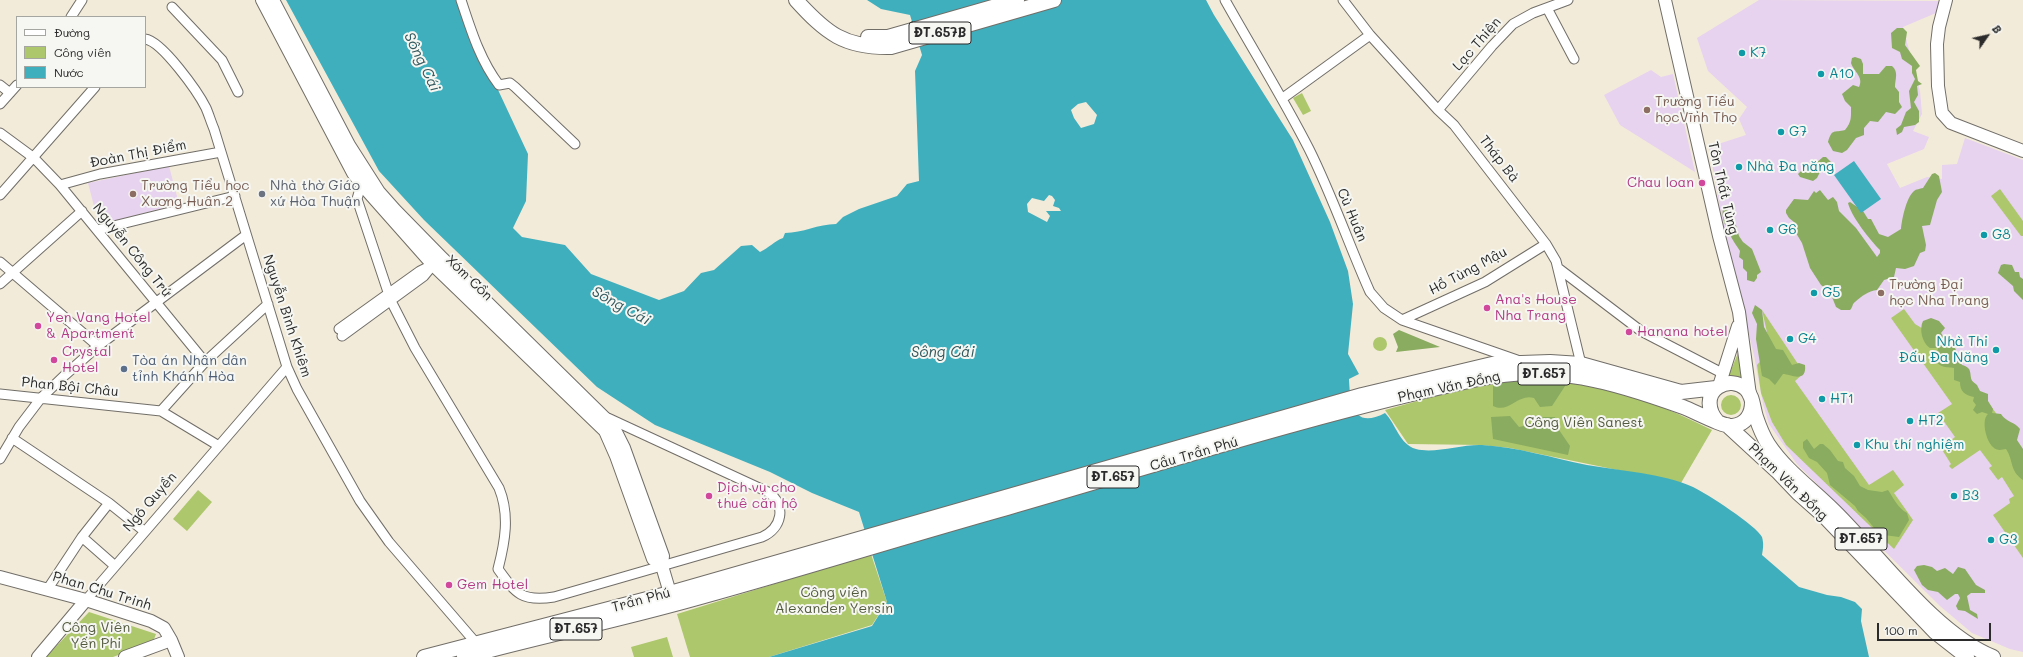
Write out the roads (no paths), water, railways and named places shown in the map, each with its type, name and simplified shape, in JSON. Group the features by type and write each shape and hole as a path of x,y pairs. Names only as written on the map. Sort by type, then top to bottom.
{"main road":[{"name":"ĐT.657B","path":"796,0 829,26 852,33 883,38 1016,0"},
{"name":"ĐT.657B","path":"806,0 839,38 854,43 878,47 891,47 1054,0"},
{"name":"Phạm Văn Đồng","path":"1364,400 1486,365 1522,362 1581,364 1601,368 1682,392 1719,383 1740,385 1751,399 1760,429 1768,444 1777,455 1835,512 1943,624 1963,641 1978,651 1993,657"},
{"name":"Phạm Văn Đồng","path":"1364,400 1488,377 1520,374 1557,375 1594,379 1634,389 1722,423"},
{"name":"Phạm Văn Đồng","path":"1719,383 1710,399 1710,411 1778,471 1935,632 1967,657"},
{"path":"1659,399 1718,428 1761,460 1798,493"},
{"path":"1722,423 1734,426 1746,420 1750,415 1751,399"},
{"name":"Cầu Trần Phú","path":"859,544 1364,400"},
{"name":"Trần Phú","path":"424,657 477,648 672,599 859,544"},
{"name":"Trần Phú","path":"464,657 477,648"}],"street":[{"path":"72,16 82,0"},
{"name":"Xóm Cồn","path":"262,0 353,173 363,186 437,261 604,422 616,430 664,556 662,566 672,599"},
{"name":"Xóm Cồn","path":"273,0 363,168 437,261"},
{"path":"461,0 469,27 480,52 499,85 510,83 575,144"},
{"name":"Cù Huân","path":"1225,0 1251,48 1283,98 1310,151 1370,292 1384,308 1402,320 1522,362"},
{"name":"Tháp Bà","path":"1343,0 1370,35 1438,110 1454,125 1546,244 1558,268 1581,364"},
{"name":"Lạc Thiện","path":"1438,110 1506,30 1513,24 1568,0"},
{"name":"Tôn Thất Tùng","path":"1665,0 1719,236 1739,312 1751,399"},
{"path":"1946,0 1939,27 1937,44 1938,86 1942,113 1951,123 2023,151"},
{"path":"172,7 222,60 238,92"},
{"path":"1547,8 1574,59"},
{"path":"1283,98 1370,35"},
{"name":"Nguyễn Bình Khiêm","path":"147,39 155,42 183,74 206,108 235,196 287,367 297,389 368,513 388,542 477,648"},
{"path":"0,85 10,93"},
{"path":"0,104 16,86"},
{"path":"0,195 94,88"},
{"name":"Nguyễn Công Trứ","path":"0,133 34,158 60,185 205,362"},
{"name":"Đoàn Thị Điểm","path":"60,185 100,174 221,152"},
{"path":"363,186 357,199 390,297 414,348 499,488 505,508 506,526 498,569 511,586 520,594 537,600 554,597 768,534 778,523 780,516 778,502 775,496 632,428 604,422"},
{"path":"97,230 235,196"},
{"path":"0,284 82,211"},
{"path":"0,459 12,438 41,398 98,346 246,235"},
{"name":"Hồ Tùng Mậu","path":"1402,320 1485,282 1546,244"},
{"path":"340,332 390,297 420,271 437,261"},
{"path":"0,262 98,346"},
{"path":"1558,268 1641,331 1719,383"},
{"path":"219,446 162,411 205,362 268,304"},
{"name":"Tôn Thất Tùng","path":"1719,383 1736,335 1739,312"},
{"path":"1483,348 1491,356 1486,365"},
{"name":"Ngô Quyền","path":"38,657 144,531 287,367"},
{"name":"Phan Bội Châu","path":"0,394 162,411"},
{"path":"12,438 109,503 144,531"},
{"path":"47,590 82,537 109,503"},
{"path":"82,537 115,566"},
{"name":"Phan Chu Trinh","path":"0,578 86,600 151,621 164,628 178,657"},
{"path":"125,657 171,640"}],"water":[{"name":"Sông Cái","path":"286,0 456,0 528,154 526,201 513,228 522,237 565,245 591,274 659,300 684,291 701,273 714,270 741,246 752,245 760,252 783,238 785,233 798,232 823,225 836,224 843,217 859,209 897,196 907,184 919,181 915,71 922,55 910,15 881,9 867,0 1206,0 1293,140 1330,222 1348,271 1353,304 1348,354 1359,374 1349,379 1352,405 1360,416 1366,418 1385,413 1406,443 1416,449 1440,450 1474,445 1495,446 1522,450 1587,465 1655,475 1693,487 1709,496 1751,525 1762,537 1762,555 1799,587 1827,595 1841,597 1855,602 1862,609 1861,621 1869,657 769,657 872,626 887,602 859,512 812,493 770,472 655,425 597,387 424,220 379,171","holes":["1086,102 1097,115 1094,124 1081,128 1074,118 1071,110 1078,104","1049,195 1055,200 1053,206 1059,208 1061,211 1046,211 1050,216 1047,222 1028,212 1027,204 1032,198 1044,201"]},
{"path":"1854,161 1881,199 1861,213 1834,175"}],"place":[{"name":"K7","path":"1742,53"},
{"name":"A10","path":"1821,74"},
{"name":"Trường Tiểu họcVĩnh Thọ","path":"1647,110"},
{"name":"G7","path":"1781,132"},
{"name":"Nhà Đa năng","path":"1739,167"},
{"name":"Chau loan","path":"1702,183"},
{"name":"Trường Tiểu học Xương Huân 2","path":"133,194"},
{"name":"Nhà thờ Giáo xứ Hòa Thuận","path":"262,194"},
{"name":"G6","path":"1770,230"},
{"name":"G8","path":"1984,235"},
{"name":"G5","path":"1814,293"},
{"name":"Trường Đại học Nha Trang","path":"1881,293"},
{"name":"Ana's House Nha Trang","path":"1487,308"},
{"name":"Yen Vang Hotel & Apartment","path":"38,326"},
{"name":"Hanana hotel","path":"1629,332"},
{"name":"G4","path":"1790,339"},
{"name":"Nhà Thi Đấu Đa Năng","path":"1996,350"},
{"name":"Crystal Hotel","path":"54,360"},
{"name":"Tòa án Nhân dân tỉnh Khánh Hòa","path":"124,369"},
{"name":"HT1","path":"1822,399"},
{"name":"HT2","path":"1910,421"},
{"name":"Khu thí nghiệm","path":"1857,445"},
{"name":"Dịch vụ cho thuê căn hộ","path":"709,496"},
{"name":"B3","path":"1954,496"},
{"name":"G3","path":"1991,540"},
{"name":"Gem Hotel","path":"449,585"}],"park label":[{"name":"Công Viên Sanest","path":"1584,423"},
{"name":"Công viên Alexander Yersin","path":"834,602"},
{"name":"Công Viên Yến Phi","path":"96,636"}]}
